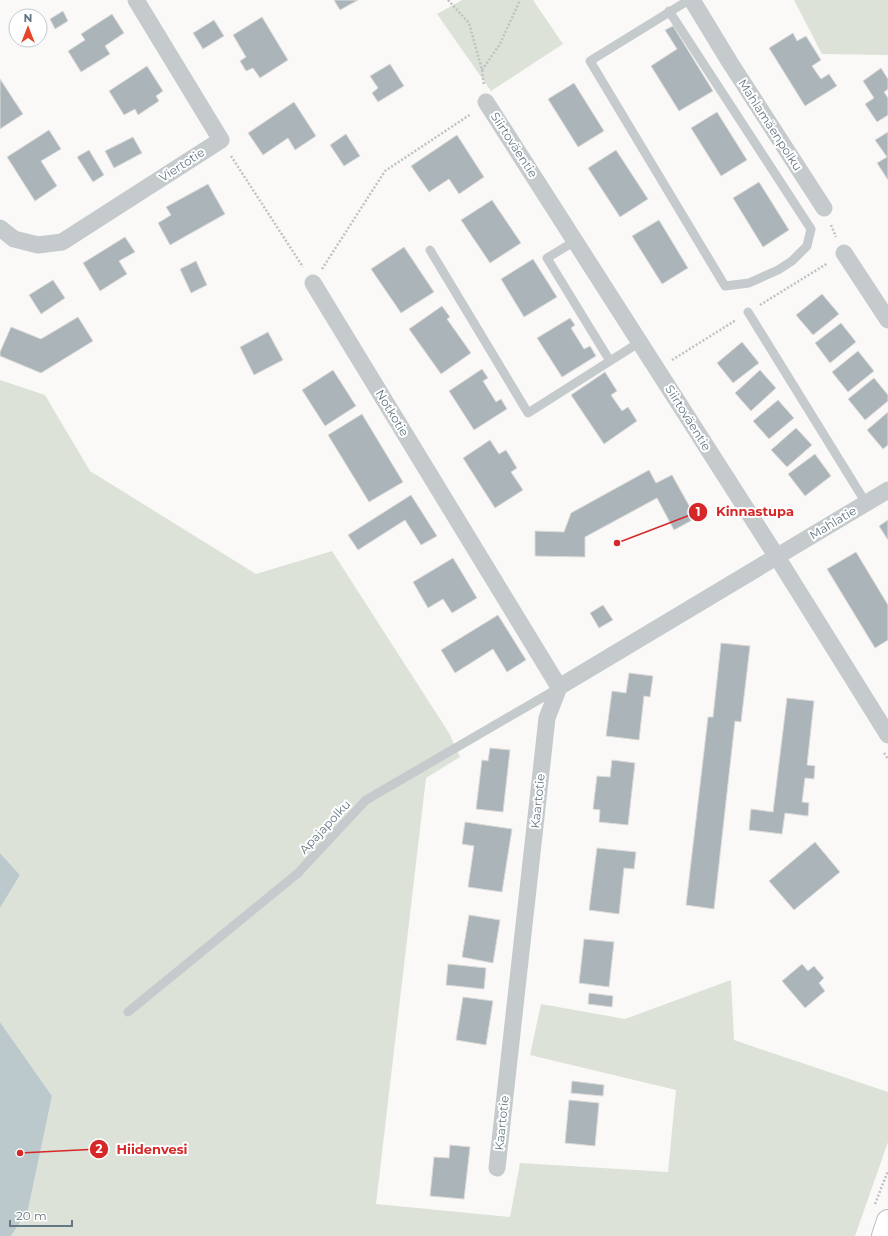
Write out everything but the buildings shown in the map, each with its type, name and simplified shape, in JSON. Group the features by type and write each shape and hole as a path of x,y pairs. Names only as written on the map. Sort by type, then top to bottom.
{"street":[{"path":"136,0 221,140"},
{"name":"Mahlamäenpolku","path":"690,0 824,208"},
{"name":"Siirtoväentie","path":"486,102 777,557 888,735"},
{"name":"Viertotie","path":"0,228 14,239 38,245 62,242 221,140"},
{"path":"844,253 888,320"},
{"name":"Notkotie","path":"313,283 559,688"},
{"name":"Mahlatie","path":"777,557 888,490"},
{"path":"559,688 777,557"},
{"name":"Kaartotie","path":"497,1168 547,718 559,688"},
{"path":"883,1236 888,1221"}],"lane":[{"path":"669,11 811,229 807,246 792,261 778,270 749,283 725,286 590,61 669,11 690,0"},
{"path":"576,241 547,258 610,361"},
{"path":"430,250 528,413 640,342"},
{"path":"748,312 866,503"},
{"name":"Apajapolku","path":"128,1012 298,873 366,800 559,688"}],"path":[{"path":"221,140 313,283 385,171 478,109 486,102 482,70 468,23 448,0"},
{"path":"482,70 500,44 520,0"},
{"path":"824,208 844,253"}],"shaded area":[{"path":"462,0 533,0 563,44 491,91 437,14"},
{"path":"794,0 888,0 888,55 822,54"},
{"path":"0,380 45,395 90,471 256,574 332,551 449,733 460,757 426,778 376,1204 510,1217 520,1163 668,1172 676,1090 530,1055 541,1004 625,1019 731,980 734,1040 888,1092 888,1142 855,1236 11,1236 28,1210 52,1096 0,1022 0,908 20,875 0,853"},
{"path":"0,853 20,875 0,908"},
{"path":"0,1022 52,1096 28,1210 11,1236 0,1236"}],"place":[{"name":"Kinnastupa","path":"617,543"},
{"name":"Hiidenvesi","path":"20,1153"}]}
